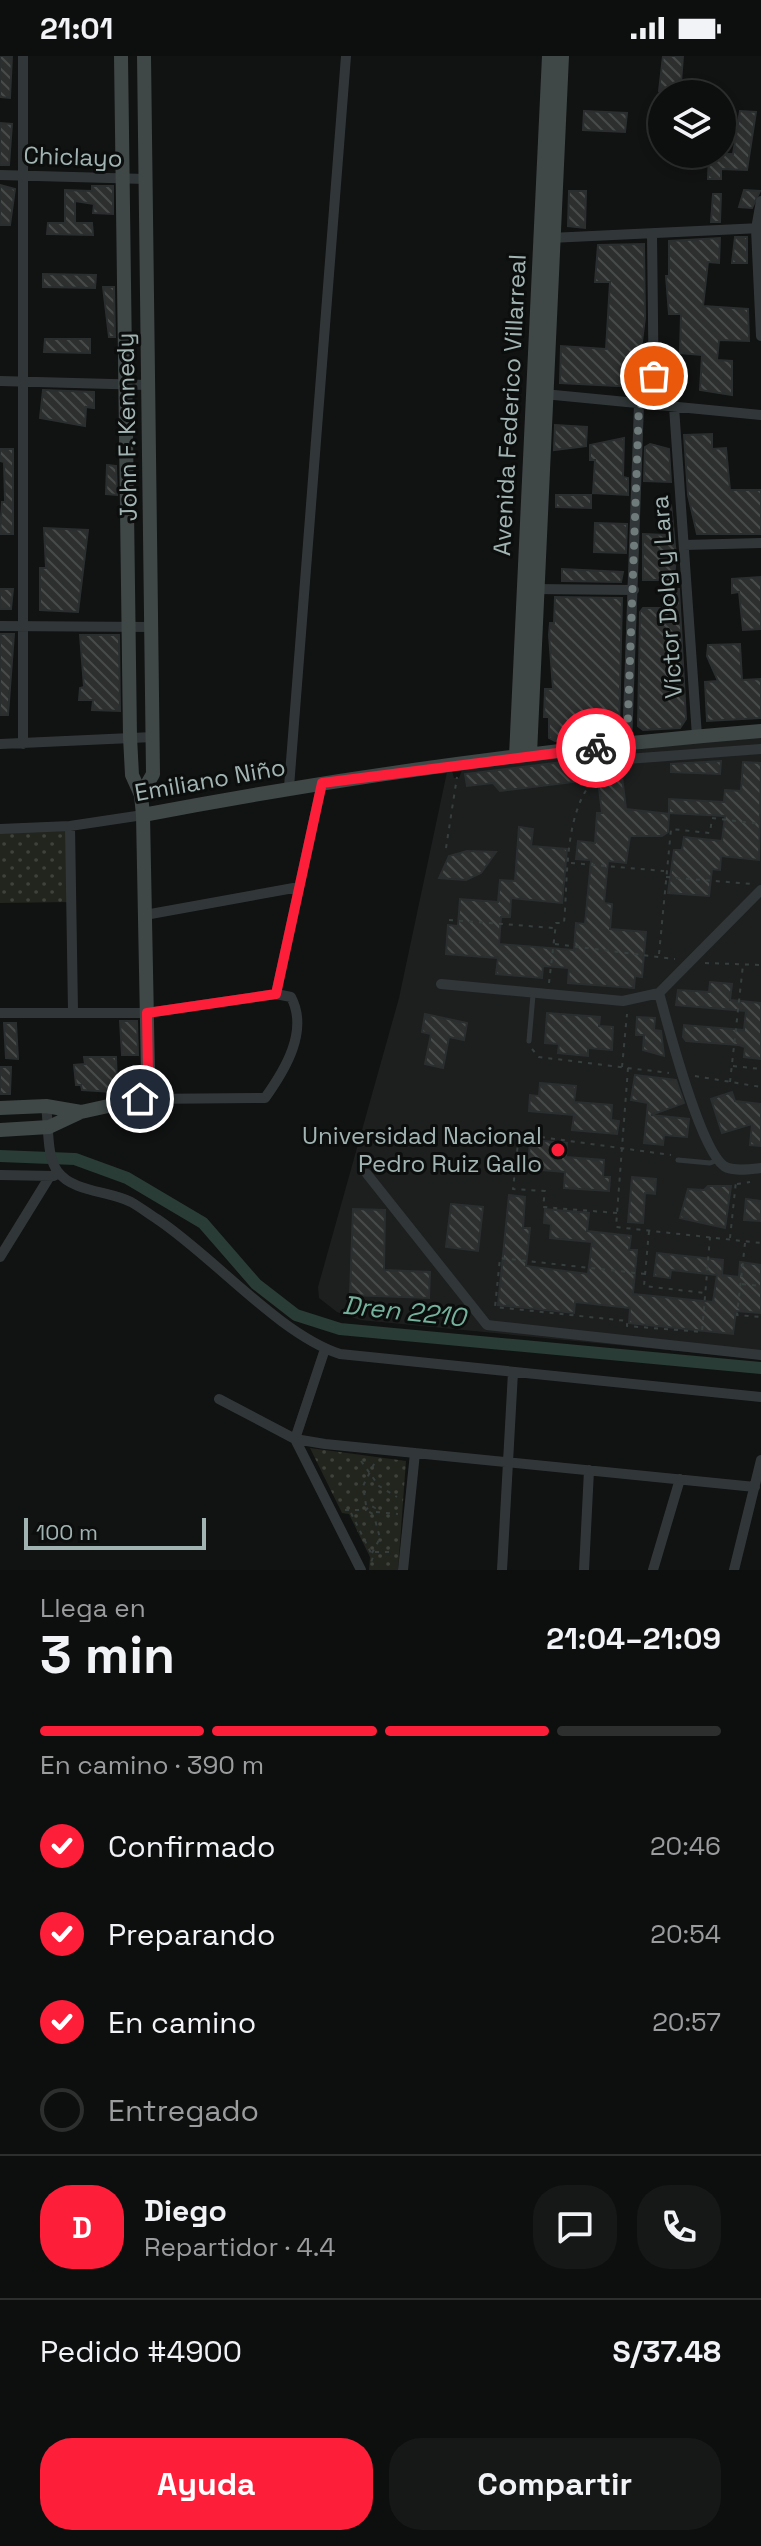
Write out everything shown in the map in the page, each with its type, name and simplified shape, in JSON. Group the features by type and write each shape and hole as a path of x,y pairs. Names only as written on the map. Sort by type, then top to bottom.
{"street":[{"path":"23,56 23,744"},
{"name":"John F. Kennedy","path":"121,56 130,737 132,775 141,795 143,815 147,1013 148,1074 140,1099"},
{"name":"John F. Kennedy","path":"141,795 153,774 144,56"},
{"path":"289,787 346,56"},
{"name":"Avenida Federico Villarreal","path":"523,755 547,238 549,56"},
{"name":"Avenida Federico Villarreal","path":"547,238 562,56"},
{"name":"Chiclayo","path":"0,175 146,179"},
{"path":"761,201 761,336"},
{"path":"547,238 759,229"},
{"path":"652,234 654,405"},
{"path":"0,381 149,385"},
{"path":"540,394 761,415"},
{"path":"639,404 627,752 761,749"},
{"name":"Víctor Dolg y Lara","path":"674,407 697,736"},
{"path":"684,545 761,543"},
{"path":"531,588 634,590"},
{"path":"0,626 152,627"},
{"name":"Emiliano Niño","path":"0,829 70,826 289,787 523,755 627,752 697,736 761,731"},
{"path":"0,744 153,737"},
{"path":"276,994 322,783"},
{"path":"70,826 73,1012"},
{"path":"145,915 299,887"},
{"path":"441,984 628,1000 659,993 761,889"},
{"path":"659,993 682,1074 718,1159 723,1165 737,1169 761,1168"},
{"path":"0,1013 147,1013 276,994 291,997 298,1011 290,1063 265,1098 140,1099 81,1112 49,1127 0,1130"},
{"path":"0,1108 46,1106 81,1112"},
{"path":"0,1257 55,1175 46,1106"},
{"path":"367,1174 487,1325 761,1355"},
{"path":"0,1175 55,1175 143,1210 195,1244 285,1323 325,1349 340,1354 761,1397"},
{"path":"325,1349 295,1439 361,1570"},
{"path":"505,1569 513,1372"},
{"path":"219,1399 295,1439 755,1487"},
{"path":"403,1570 415,1453"},
{"path":"734,1570 761,1460"},
{"path":"584,1570 589,1470"},
{"path":"653,1570 680,1479"}],"lane":[{"path":"529,1041 534,993"},
{"path":"678,1160 710,1163 718,1159"}],"path":[{"path":"547,994 556,923 564,923 575,813 598,771 627,752"},
{"path":"446,848 456,778"},
{"path":"659,954 671,829 710,833 712,818 761,824"},
{"path":"570,863 666,871"},
{"path":"665,877 753,884 761,889"},
{"path":"449,920 555,929"},
{"path":"553,943 659,954 687,963 761,965"},
{"path":"730,1082 743,964"},
{"path":"622,1067 628,1000"},
{"path":"529,1041 539,1057 761,1087"},
{"path":"732,1066 761,1069"},
{"path":"628,1068 616,1227 761,1243"},
{"path":"617,1213 543,1207 545,1191 513,1189 519,1134 667,1151 678,1160"},
{"path":"730,1240 737,1169"},
{"path":"735,1185 761,1179"},
{"path":"649,1230 644,1286 705,1293"},
{"path":"645,1274 500,1258 495,1307 627,1321 627,1326 702,1332 710,1237"},
{"path":"745,1241 737,1315 761,1317"},
{"path":"740,1284 761,1286"},
{"path":"366,1508 363,1486 370,1471 385,1491 403,1498"},
{"path":"343,1509 350,1511 373,1506 380,1538 371,1554"},
{"path":"366,1508 374,1513 401,1514 402,1506"},
{"path":"350,1511 371,1554 371,1570"},
{"path":"371,1554 381,1550 397,1554"}],"shaded area":[{"name":"Universidad Nacional Pedro Ruiz Gallo","path":"761,732 761,1359 360,1320 337,1312 319,1298 318,1287 399,998 447,772 452,771 454,778 459,778 462,770 617,751 620,756 636,754 636,750"},
{"path":"70,826 71,902 0,903 0,829"},
{"path":"310,1448 406,1461 398,1570 369,1570 370,1557 349,1514 342,1513"}],"building":[{"path":"0,56 12,56 10,98 0,97"},
{"path":"663,56 683,56 681,80 660,80"},
{"path":"584,111 627,113 625,132 583,130"},
{"path":"740,111 756,112 747,170 721,169 721,179 708,179 708,168 736,168"},
{"path":"0,123 12,124 9,165 0,165"},
{"path":"0,185 15,189 10,225 0,225"},
{"path":"92,186 113,186 113,214 93,213 94,204 75,201 75,223 92,223 93,235 47,234 48,223 65,223 65,190 92,191"},
{"path":"744,190 760,191 752,208 739,207"},
{"path":"569,191 586,191 585,228 568,226"},
{"path":"713,194 721,194 720,222 711,222"},
{"path":"735,237 747,237 747,263 732,263"},
{"path":"720,238 719,263 708,262 703,306 748,309 749,341 719,340 717,360 732,361 732,395 700,390 702,355 680,353 681,314 669,314 666,276 669,276 669,241"},
{"path":"644,244 645,318 641,350 645,351 646,379 636,387 560,383 561,346 606,349 610,282 595,282 598,245"},
{"path":"43,274 96,275 95,288 43,287"},
{"path":"103,287 114,287 115,337 109,337"},
{"path":"45,339 90,339 90,353 44,352"},
{"path":"43,390 94,392 94,408 86,407 85,426 40,418"},
{"path":"555,425 587,427 586,446 554,450"},
{"path":"712,434 712,449 726,448 730,490 761,490 761,534 697,534 688,495 684,435"},
{"path":"624,438 623,477 628,478 628,495 593,493 595,460 590,460 590,445"},
{"path":"650,444 669,449 671,482 644,481 645,447"},
{"path":"0,449 13,449 13,534 0,534 2,502 5,502 4,462 0,461"},
{"path":"107,465 116,466 117,495 106,494"},
{"path":"556,495 591,495 591,508 556,507"},
{"path":"671,504 676,556 673,589 679,589 686,719 680,728 643,730 638,726 640,612 643,608 663,608 662,580 643,580 643,534 669,535"},
{"path":"595,523 627,524 626,553 594,552"},
{"path":"44,528 88,530 78,612 40,610 40,568 46,568"},
{"path":"562,569 623,572 621,582 562,581"},
{"path":"761,577 761,629 743,630 739,592 732,593 732,579"},
{"path":"0,589 13,589 11,609 0,609"},
{"path":"555,597 622,598 619,734 555,741 549,738 549,717 544,717 545,689 553,689 549,635 550,623 554,623"},
{"path":"0,634 14,634 8,715 0,715"},
{"path":"80,635 119,635 120,711 92,710 93,700 79,700 80,688 84,687"},
{"path":"740,644 742,680 761,679 761,718 707,721 705,682 718,681 707,656 708,645"},
{"path":"587,759 590,780 500,791 493,783 467,786 465,774"},
{"path":"721,761 720,774 671,772 671,764"},
{"path":"743,762 761,763 759,860 721,856 720,870 712,869 709,896 668,893 674,850 682,850 684,837 722,841 725,816 669,813 669,799 724,802 725,790 741,791"},
{"path":"622,776 626,809 669,814 668,832 662,836 630,836 626,863 608,861 604,903 612,904 610,929 646,932 642,977 635,976 634,988 568,983 569,968 543,966 542,978 496,974 498,958 446,954 448,925 458,926 460,899 498,902 500,880 515,881 519,827 533,829 531,846 567,849 562,903 511,898 510,917 501,917 499,944 574,950 576,923 585,924 591,860 576,859 578,841 595,843 597,813 602,813 598,780"},
{"path":"467,851 496,852 481,873 466,880 439,878 449,856"},
{"path":"710,982 732,984 730,1000 761,1003 761,1059 744,1057 745,1047 739,1045 686,1041 683,1037 684,1025 744,1030 746,1011 676,1005 678,990 709,992"},
{"path":"547,1013 600,1017 599,1026 613,1027 612,1050 588,1048 588,1056 558,1053 559,1044 545,1043"},
{"path":"425,1014 467,1023 464,1040 449,1037 443,1068 425,1064 431,1034 422,1032"},
{"path":"637,1017 655,1018 654,1030 661,1031 664,1056 643,1050 644,1035 636,1035"},
{"path":"120,1021 137,1021 138,1055 122,1055"},
{"path":"4,1023 16,1023 18,1059 6,1058"},
{"path":"84,1057 116,1057 117,1083 112,1083 112,1092 82,1090 81,1085 76,1085 74,1065 85,1064"},
{"path":"0,1067 11,1067 10,1094 0,1094"},
{"path":"635,1075 676,1080 684,1103 651,1115 689,1119 687,1137 664,1135 663,1145 644,1143 648,1103 631,1100"},
{"path":"540,1083 576,1086 574,1102 612,1105 611,1120 619,1121 617,1134 572,1130 574,1115 529,1111 530,1095 539,1096"},
{"path":"732,1092 735,1101 761,1104 761,1146 750,1145 752,1124 722,1133 711,1099"},
{"path":"530,1140 567,1143 566,1157 604,1160 603,1177 610,1177 609,1191 564,1188 565,1172 519,1168 520,1154 529,1155"},
{"path":"632,1177 656,1179 655,1194 645,1193 643,1223 628,1222"},
{"path":"708,1186 731,1186 725,1228 680,1218 688,1189 704,1190"},
{"path":"509,1195 525,1197 523,1228 530,1228 526,1266 588,1274 592,1242 550,1238 551,1224 544,1223 545,1209 589,1213 587,1231 631,1236 629,1250 637,1250 633,1294 713,1302 717,1275 671,1270 670,1278 654,1276 657,1253 723,1260 722,1275 739,1277 740,1262 761,1265 761,1313 736,1311 733,1334 629,1323 630,1308 575,1302 574,1313 498,1305"},
{"path":"746,1199 761,1201 761,1221 744,1220"},
{"path":"451,1204 483,1207 478,1251 446,1247"},
{"path":"353,1209 385,1210 384,1270 430,1272 429,1298 350,1295"}],"waterway":[{"name":"Dren 2210","path":"0,1156 75,1159 127,1178 203,1223 256,1284 296,1315 340,1329 761,1368"}],"way so far":[{"path":"596,748 627,745 639,404 654,405 654,376"}],"place":[{"name":"Universidad Nacional Pedro Ruiz Gallo","path":"558,1150"}],"route":[{"path":"140,1099 148,1074 147,1013 276,994 322,783 530,754 596,748"}]}
